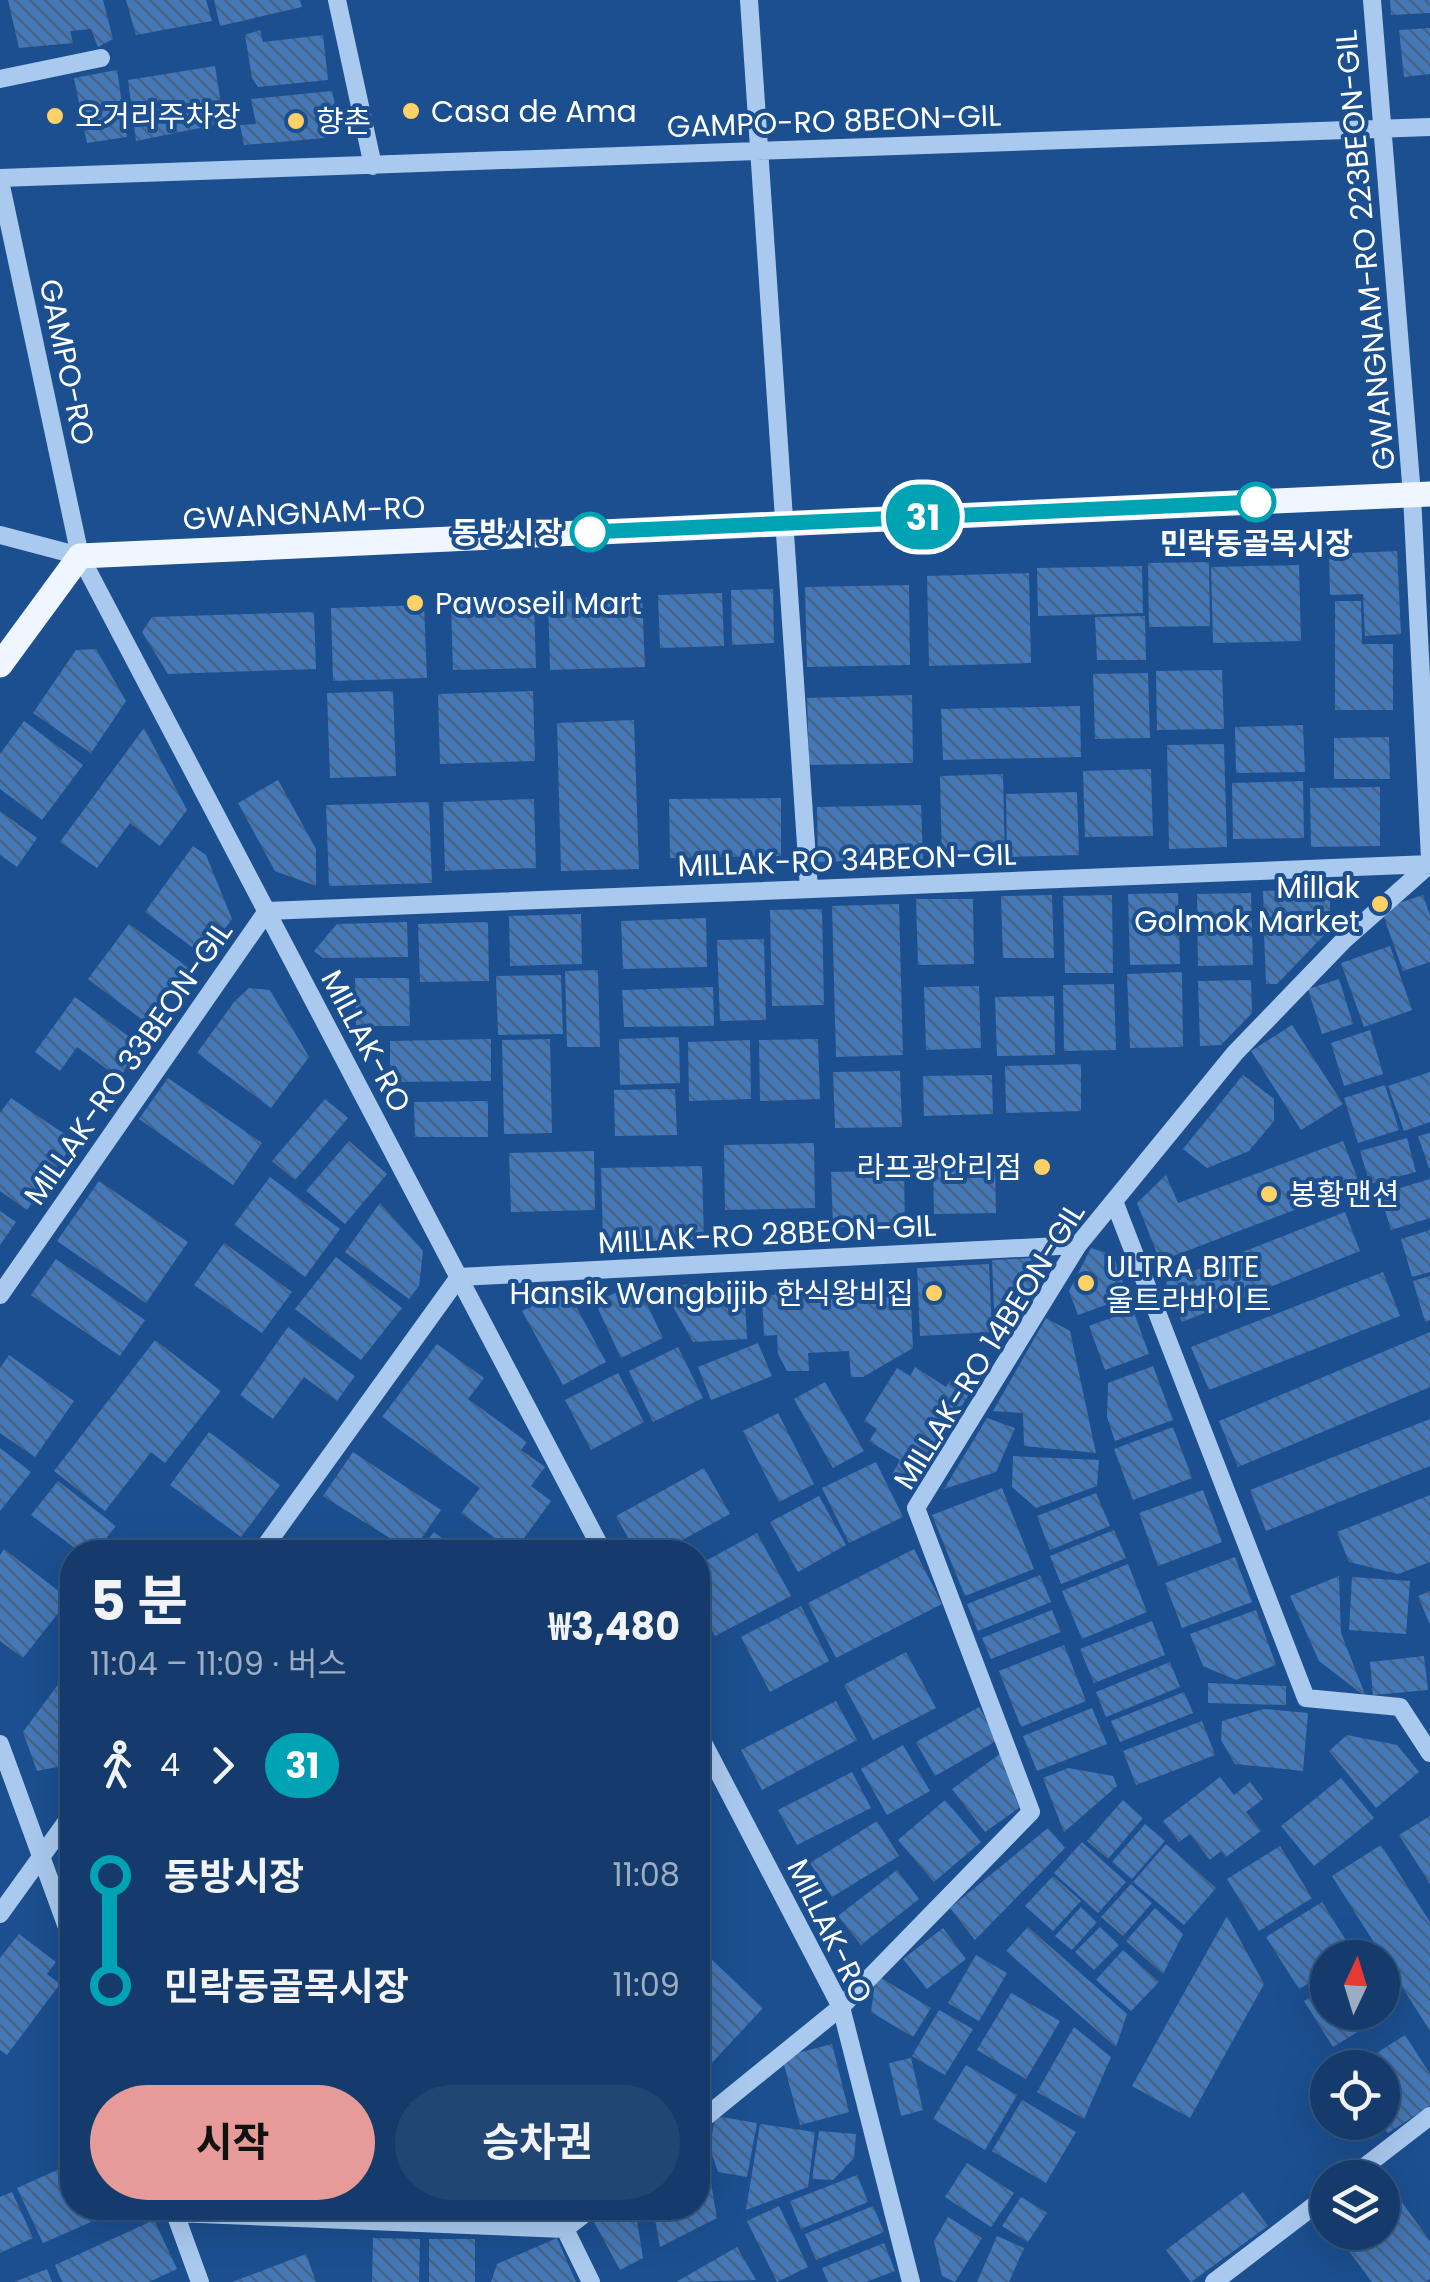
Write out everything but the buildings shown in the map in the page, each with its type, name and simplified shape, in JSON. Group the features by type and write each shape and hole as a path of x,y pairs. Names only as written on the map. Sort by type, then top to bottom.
{"main road":[{"name":"GWANGNAM-RO","path":"80,556 1421,494"},
{"path":"0,665 80,556"}],"street":[{"path":"337,0 373,166"},
{"path":"749,0 808,889"},
{"name":"GWANGNAM-RO 223BEON-GIL","path":"1372,0 1421,494 1430,862"},
{"path":"0,79 101,58"},
{"name":"GAMPO-RO 8BEON-GIL","path":"0,180 1430,127"},
{"name":"GAMPO-RO","path":"0,180 80,556"},
{"path":"0,535 80,556"},
{"name":"MILLAK-RO","path":"80,556 597,1540"},
{"name":"MILLAK-RO 34BEON-GIL","path":"267,911 1430,862"},
{"name":"MILLAK-RO 14BEON-GIL","path":"841,2007 1031,1812 916,1508 1078,1245 1235,1053 1344,940 1430,862"},
{"name":"MILLAK-RO 33BEON-GIL","path":"0,1295 267,911"},
{"path":"1114,1201 1306,1698 1400,1707 1430,1753"},
{"name":"MILLAK-RO 28BEON-GIL","path":"459,1277 1078,1245"},
{"path":"270,1540 459,1277"},
{"path":"0,1744 60,1908"},
{"name":"MILLAK-RO","path":"710,1756 841,2007 911,2282"},
{"path":"0,1914 60,1831"},
{"path":"710,2113 841,2007"},
{"path":"1373,2160 1430,2116"},
{"path":"1214,2282 1310,2209"},
{"path":"180,2220 200,2282"},
{"path":"390,2220 565,2229 577,2220"},
{"path":"565,2229 591,2282"}],"bus line":[{"name":"31","path":"590,532 1256,502"}],"place":[{"name":"Casa de Ama","path":"411,111"},
{"name":"오거리주차장","path":"55,116"},
{"name":"향촌","path":"296,121"},
{"name":"민락동골목시장","path":"1256,502"},
{"name":"동방시장","path":"590,532"},
{"name":"Pawoseil Mart","path":"415,603"},
{"name":"Millak Golmok Market","path":"1380,904"},
{"name":"라프광안리점","path":"1042,1167"},
{"name":"봉황맨션","path":"1269,1194"},
{"name":"ULTRA BITE 울트라바이트","path":"1086,1283"},
{"name":"Hansik Wangbijib 한식왕비집","path":"934,1293"}]}
